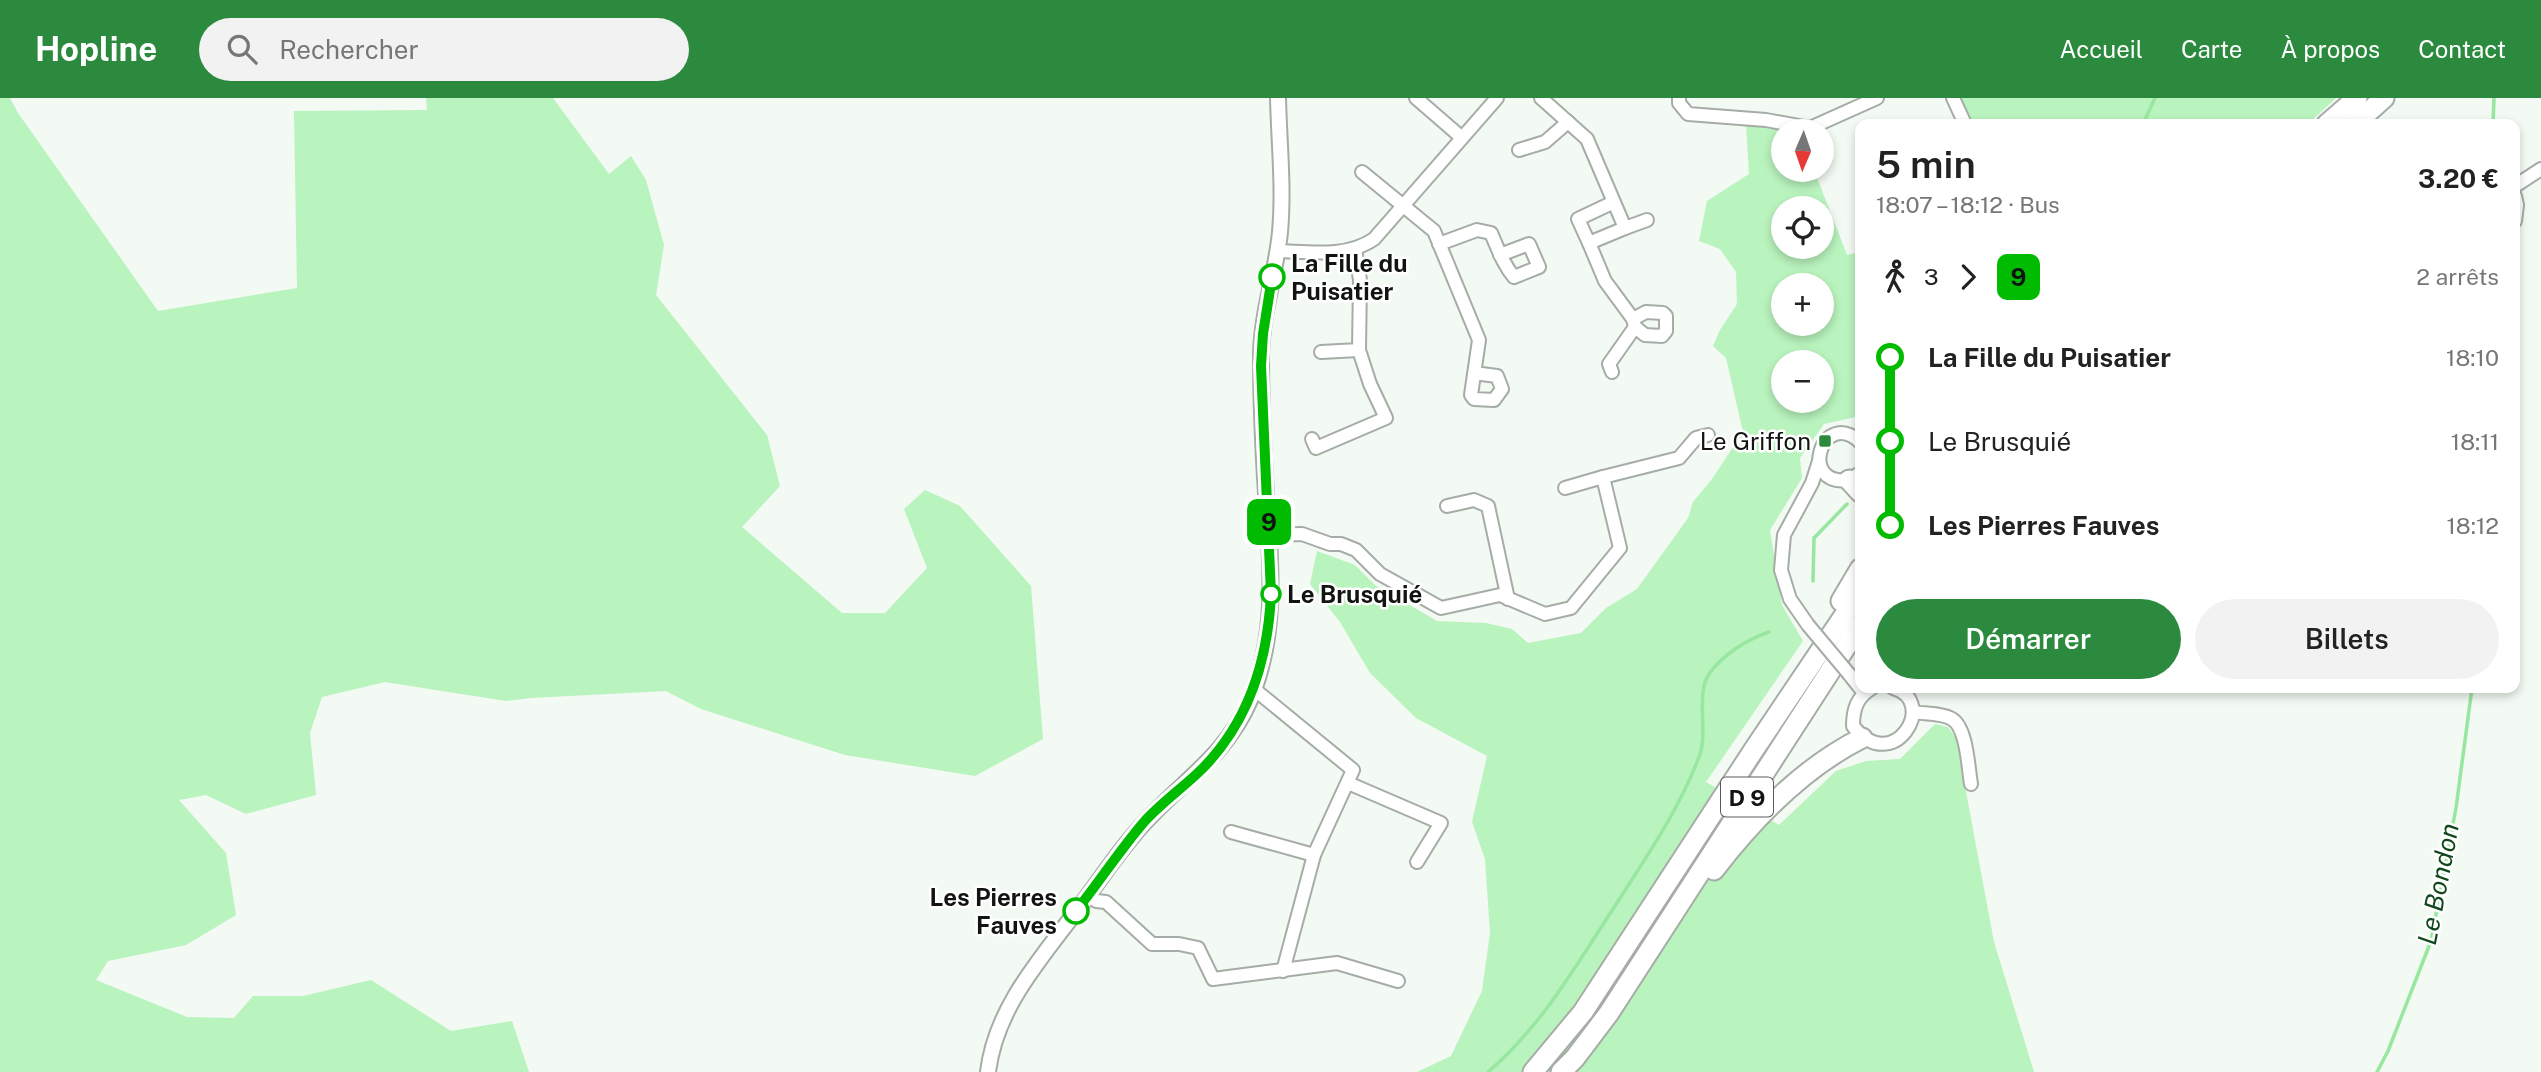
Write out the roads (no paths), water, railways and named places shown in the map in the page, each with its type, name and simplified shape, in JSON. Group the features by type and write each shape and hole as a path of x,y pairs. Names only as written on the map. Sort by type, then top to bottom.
{"highway":[{"path":"2361,119 2384,98"},
{"path":"2332,119 2354,100"},
{"path":"1753,751 1793,674 1855,577"},
{"name":"D 9","path":"1533,1072 1583,1012 1855,599"},
{"name":"D 9","path":"1561,1072 1602,1022 1855,633"},
{"path":"1636,971 1731,848 1776,799 1811,770 1862,738"}],"street":[{"path":"988,1072 995,1037 1013,997 1145,822 1212,758 1231,733 1254,689 1265,652 1269,626 1270,535 1262,430 1262,350 1266,311 1278,251 1281,202 1278,98"},
{"path":"1416,98 1461,137"},
{"path":"1278,251 1355,249 1374,239 1497,98"},
{"path":"1541,98 1587,139 1625,228"},
{"path":"1679,98 1679,103 1688,114 1766,120 1811,128 1877,98"},
{"path":"1953,98 1963,119"},
{"path":"1519,150 1545,142 1568,122"},
{"path":"2520,183 2541,169"},
{"path":"1362,172 1434,231 1479,340 1474,373"},
{"path":"1612,372 1608,364 1634,323 1605,281 1578,219 1614,202"},
{"path":"1589,243 1647,220"},
{"path":"1440,244 1477,230 1491,233 1500,255"},
{"path":"1312,439 1316,448 1386,418 1370,384 1359,351 1360,280 1355,249"},
{"path":"1321,352 1359,351"},
{"path":"1803,500 1825,441 1838,434 1855,431"},
{"path":"1845,434 1855,438"},
{"path":"1565,488 1679,458 1696,438 1708,435"},
{"path":"1819,461 1826,474 1851,481"},
{"path":"1270,535 1303,534 1356,550 1380,574 1441,608 1500,595 1545,614 1572,608 1620,548 1603,477"},
{"path":"1851,481 1819,488 1797,507 1784,535 1781,570 1790,599 1808,625 1855,679"},
{"path":"1447,506 1474,500 1488,506 1508,599"},
{"path":"1254,689 1353,769 1314,855 1283,971"},
{"path":"1865,693 1856,703 1853,726 1862,738 1876,743 1889,744 1901,738 1910,727 1910,700 1951,718 1958,724 1964,738 1971,784"},
{"path":"1348,783 1441,823 1417,862"},
{"path":"1231,832 1314,855"},
{"path":"1098,883 1106,889 1106,902"},
{"path":"1088,895 1096,901 1106,902 1152,944 1179,944 1198,948 1213,979 1337,963 1398,981"}],"waterway":[{"path":"2145,119 2155,98"},
{"name":"Le Bondon","path":"2493,119 2494,98"},
{"path":"1813,581 1814,538 1847,504"},
{"path":"1488,1072 1525,1036 1541,1016 1585,953 1671,816 1691,777 1702,747 1703,692 1709,674 1721,660 1736,649 1769,632"},
{"name":"Le Bondon","path":"2377,1072 2388,1051 2431,941 2456,808 2471,693"}],"place":[{"name":"La Fille du Puisatier","path":"1272,277"},
{"name":"Le Griffon","path":"1825,441"},
{"name":"Le Brusquié","path":"1271,594"},
{"name":"Les Pierres Fauves","path":"1076,911"}]}
